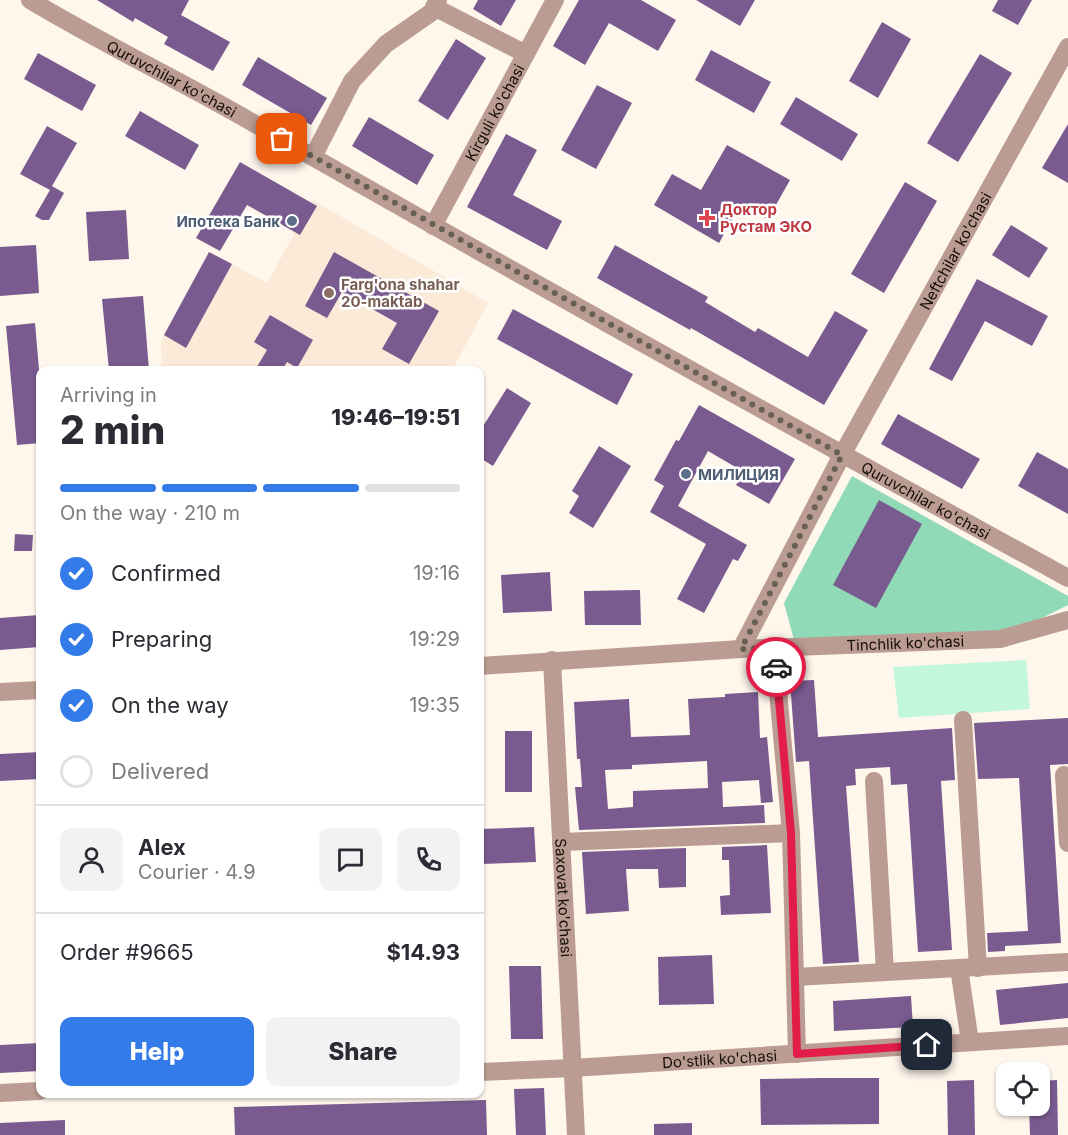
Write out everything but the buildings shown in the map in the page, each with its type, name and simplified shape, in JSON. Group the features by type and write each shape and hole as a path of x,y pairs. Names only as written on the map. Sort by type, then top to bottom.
{"street":[{"name":"Quruvchilar ko'chasi","path":"30,0 842,455 1068,578"},
{"name":"Kirguli ko'chasi","path":"433,226 555,0"},
{"path":"313,157 352,81 386,44 432,12 436,4 526,54"},
{"name":"Neftchilar ko'chasi","path":"842,455 1068,47"},
{"path":"741,649 842,455"},
{"name":"Tinchlik ko'chasi","path":"484,666 741,649 1000,639 1068,620"},
{"path":"774,648 791,833 797,1054"},
{"name":"Saxovat ko'chasi","path":"552,660 576,1135"},
{"path":"0,692 36,690"},
{"path":"963,720 978,968"},
{"path":"1064,775 1068,843"},
{"path":"874,781 885,972"},
{"path":"561,842 791,833"},
{"path":"795,977 1068,962"},
{"path":"959,968 970,1042"},
{"name":"Do'stlik ko'chasi","path":"484,1071 573,1068 1068,1036"},
{"path":"0,1092 36,1091"}],"shaded area":[{"name":"Farg'ona shahar 20-maktab","path":"313,200 488,303 454,366 162,366 161,341 209,252 267,283"}],"green space":[{"path":"852,476 1068,596 1068,605 1002,638 796,647 784,603"},
{"path":"1026,660 1030,709 899,718 893,667"}],"way so far":[{"path":"282,139 842,455 741,649 774,648 776,667"}],"place":[{"name":"Доктор Рустам ЭКО","path":"707,218"},
{"name":"Ипотека Банк","path":"292,221"},
{"name":"Farg'ona shahar 20-maktab","path":"329,293"},
{"name":"МИЛИЦИЯ","path":"686,474"}],"route":[{"path":"776,667 791,833 797,1054 927,1045"}]}
